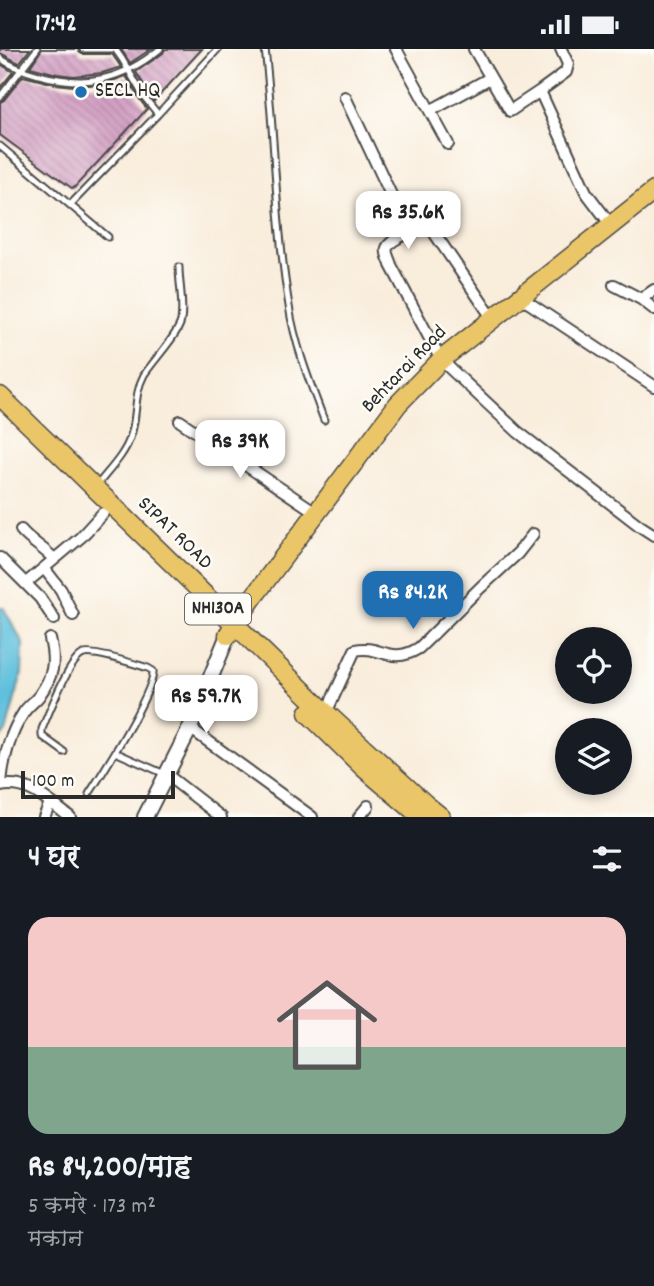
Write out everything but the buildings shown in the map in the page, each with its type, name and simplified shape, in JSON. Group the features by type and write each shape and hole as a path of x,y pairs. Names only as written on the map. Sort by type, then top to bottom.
{"main road":[{"name":"Behtarai Road","path":"231,630 398,404 441,360 654,191"},
{"name":"SIPAT ROAD","path":"0,396 95,489 364,768 422,817"},
{"name":"SIPAT ROAD","path":"0,413 103,513 441,817"}],"street":[{"path":"396,49 448,144"},
{"path":"474,49 510,111 566,72 568,64 561,49"},
{"path":"430,111 490,78"},
{"path":"540,91 586,192 611,225"},
{"path":"345,97 409,233"},
{"path":"493,319 433,231 426,227 390,244 387,253 391,265 441,360 518,432 654,535"},
{"path":"614,285 654,309"},
{"path":"641,299 654,290"},
{"path":"520,297 654,386"},
{"path":"180,421 317,513"},
{"path":"26,583 81,537 103,513"},
{"path":"21,530 54,559"},
{"path":"326,713 355,650 363,649 395,656 419,648 518,553 533,534"},
{"path":"0,558 40,598 54,619"},
{"path":"44,568 61,590 73,615"},
{"path":"145,817 190,728 231,630"},
{"path":"50,639 53,669 37,699 22,715 5,756 1,786 10,784 32,789 70,817"},
{"path":"190,728 312,817"},
{"path":"167,775 221,817"},
{"path":"44,817 50,803"},
{"path":"359,817 368,806"}],"lane":[{"path":"0,97 37,49"},
{"path":"83,49 115,49 144,97 158,114"},
{"path":"0,58 20,70 68,81 91,81 129,71 160,49"},
{"path":"70,205 218,49"},
{"path":"265,49 276,191 289,308 300,355 324,419"},
{"path":"0,146 108,237"},
{"path":"95,489 126,448 131,438 142,379 178,328 181,313 179,267"},
{"path":"64,752 45,740 42,729 73,663 79,656 90,654 153,671 152,680 115,752 89,794"},
{"path":"115,752 167,775"}],"water":[{"path":"3,607 23,643 22,673 6,732 0,738 0,608"}],"place":[{"name":"SECL HQ","path":"81,92"}]}
